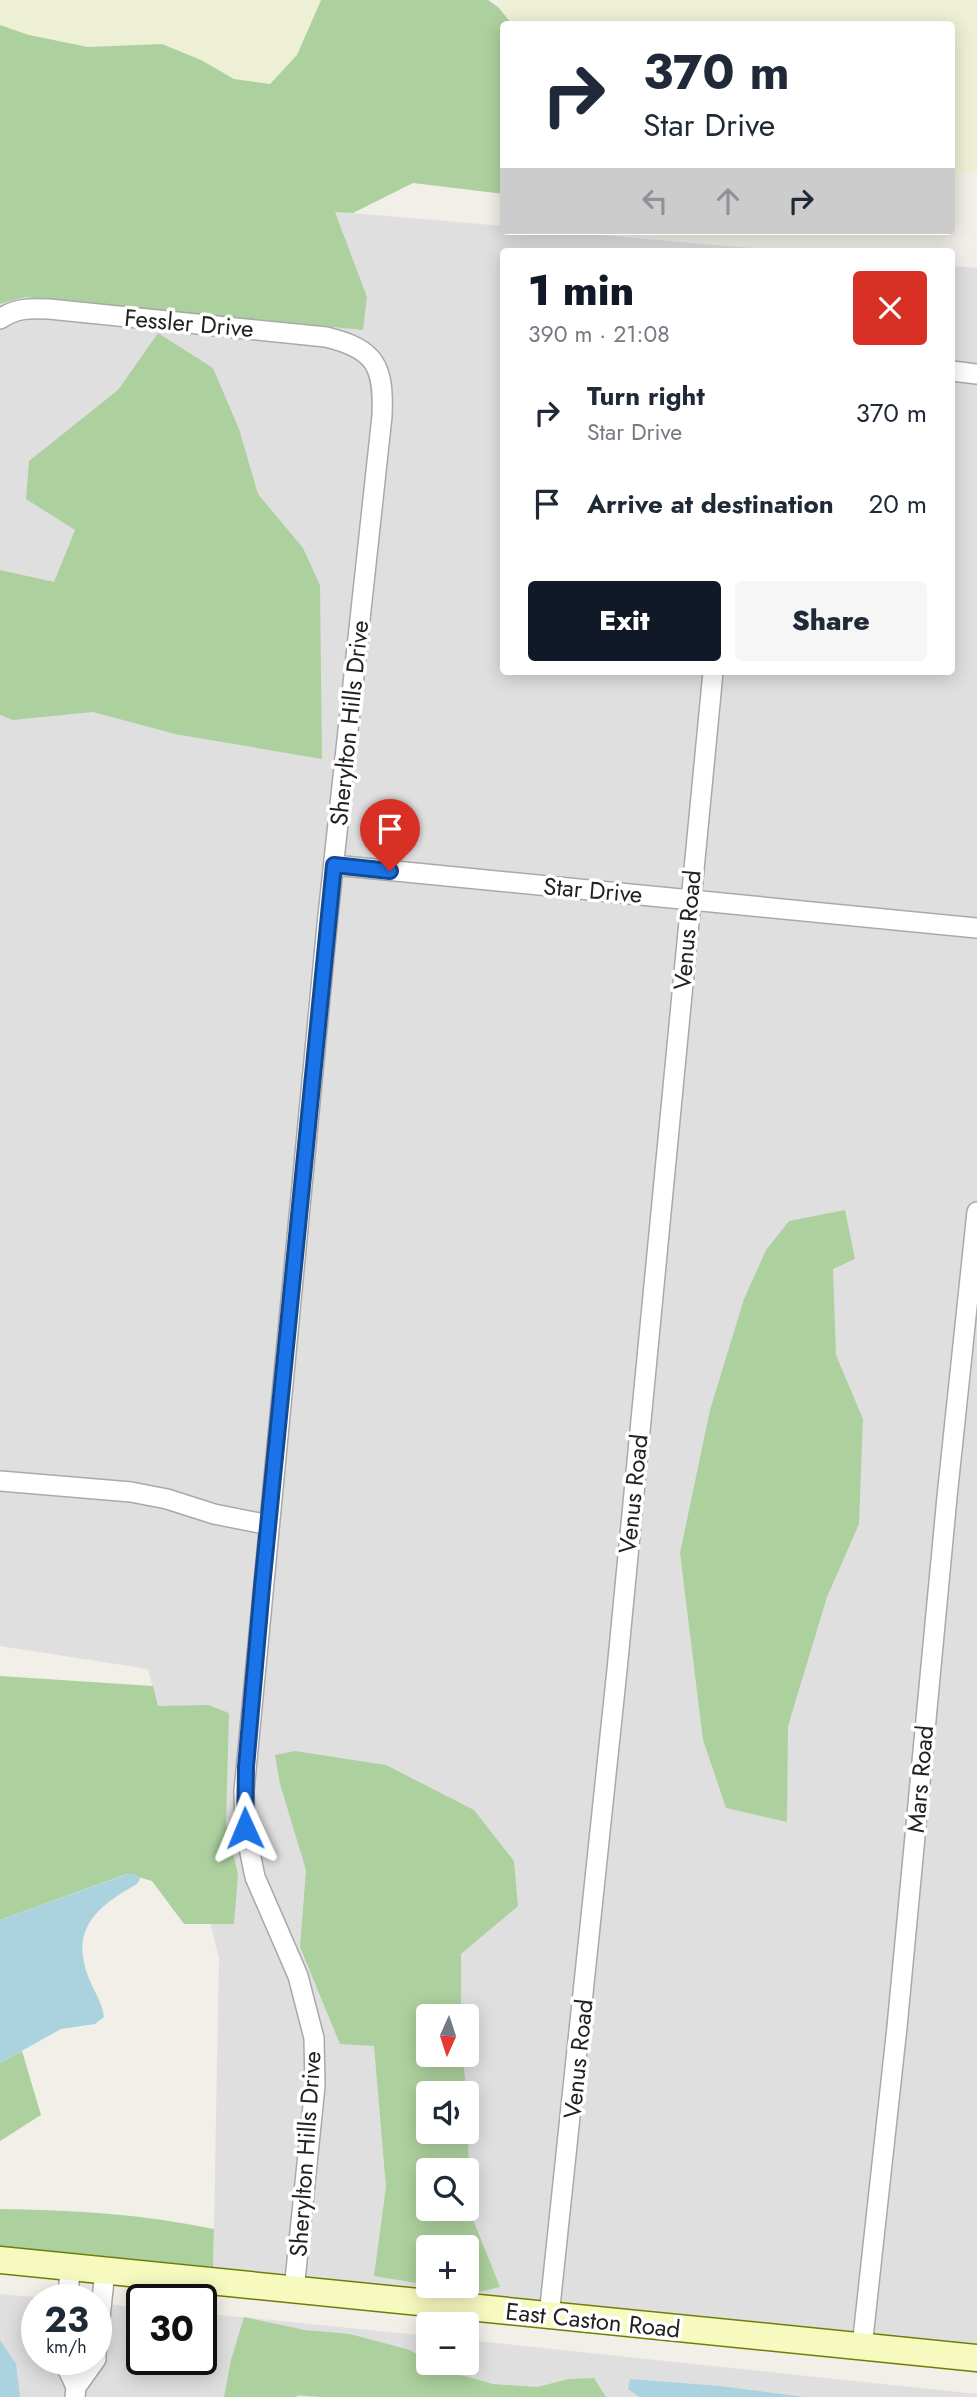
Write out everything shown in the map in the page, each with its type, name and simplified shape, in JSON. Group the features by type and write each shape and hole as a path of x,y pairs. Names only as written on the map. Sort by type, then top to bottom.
{"street":[{"name":"Fessler Drive","path":"0,319 10,312 25,308 49,309 278,331 349,343 374,360"},
{"name":"Sherylton Hills Drive","path":"294,2290 315,2087 314,2038 298,1976 256,1877 245,1828 248,1743 334,865 382,416 382,381 374,360"},
{"path":"955,371 977,373"},
{"name":"Venus Road","path":"549,2316 612,1711 713,675"},
{"name":"Star Drive","path":"334,865 977,928"},
{"name":"Mars Road","path":"862,2347 971,1314 977,1212"},
{"path":"0,1480 131,1492 167,1499 214,1514 269,1524"},
{"name":"East Caston Road","path":"0,2260 977,2358"},
{"path":"69,2284 70,2267"},
{"path":"104,2284 105,2271"},
{"path":"69,2375 75,2392"},
{"path":"75,2392 85,2375"}],"shaded area":[{"path":"0,183 500,226 500,235 602,235 750,248 500,248 500,675 955,675 955,266 977,268 977,2357 213,2281 219,1958 148,1669 0,1646"},
{"path":"0,2294 21,2296 21,2375 112,2375 112,2305 126,2306 126,2375 217,2375 217,2315 416,2335 416,2375 479,2375 479,2341 977,2394 977,2397 0,2397"}],"green space":[{"path":"0,0 321,0 297,55 270,84 234,79 201,60 162,44 88,47 29,35 0,25"},
{"path":"321,0 488,0 510,21 500,21 500,194 413,183 353,213 335,212 367,297 363,330 25,297 0,304 0,25 29,35 88,47 162,44 201,60 234,79 270,84 297,55"},
{"path":"497,0 977,0 977,173 955,171 955,21 510,21 498,7"},
{"path":"158,333 213,368 239,429 258,494 303,548 320,585 322,759 175,734 93,712 13,720 0,715 0,570 54,582 75,530 26,499 29,461 118,390"},
{"path":"845,1210 855,1259 833,1269 836,1355 863,1419 859,1524 827,1597 788,1726 787,1822 726,1808 703,1740 680,1553 710,1410 744,1299 766,1250 789,1221"},
{"path":"0,1676 153,1686 158,1706 208,1705 229,1713 226,1824 238,1874 234,1924 184,1924 152,1881 127,1874 0,1920"},
{"path":"295,1751 386,1765 474,1810 514,1861 518,1906 461,1954 461,2004 416,2004 416,2067 464,2067 465,2081 416,2081 416,2144 468,2144 469,2158 416,2158 416,2221 474,2221 500,2287 479,2292 479,2235 416,2235 416,2283 374,2276 386,2187 374,2046 340,2044 300,1947 306,1870 280,1784 275,1755"},
{"path":"22,2051 41,2115 0,2141 0,2063"},
{"path":"0,2209 107,2214 214,2229 213,2267 0,2246"},
{"path":"244,2317 305,2330 350,2334 410,2350 416,2354 416,2375 460,2375 493,2384 537,2387 569,2379 594,2378 606,2397 224,2397 231,2360"}],"water":[{"path":"128,1874 136,1874 140,1879 137,1884 100,1910 85,1932 83,1959 104,2017 95,2024 61,2029 0,2063 0,1920"},
{"path":"0,2340 16,2364 20,2397 0,2397"},
{"path":"630,2379 720,2386 804,2397 639,2397 628,2389"}],"route":[{"path":"245,1828 244,1791 262,1587 334,865 390,871"}]}
